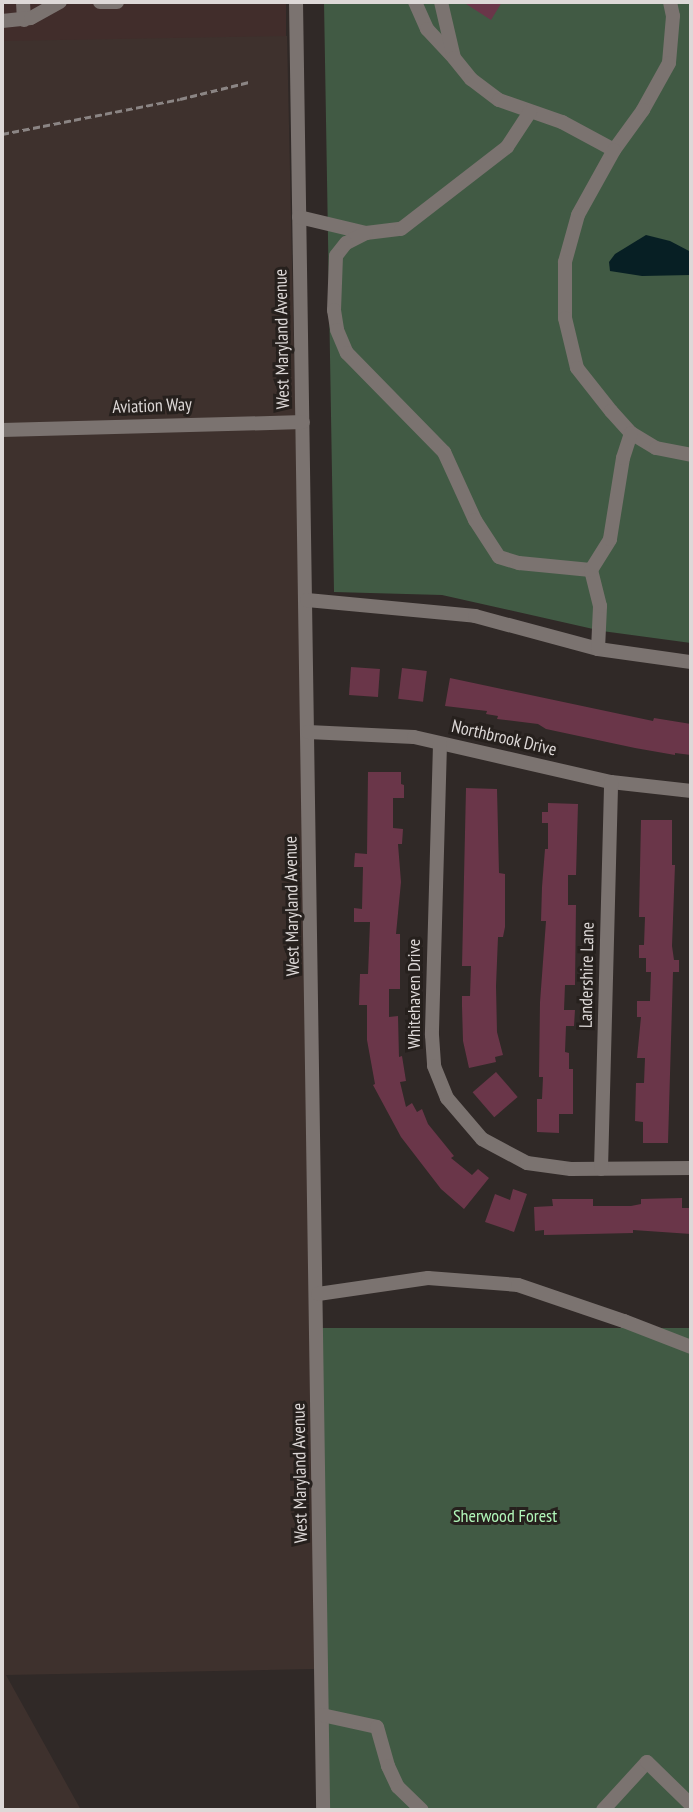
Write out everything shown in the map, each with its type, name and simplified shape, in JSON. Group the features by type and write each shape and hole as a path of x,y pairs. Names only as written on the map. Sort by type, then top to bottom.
{"street":[{"path":"23,2 24,20"},
{"path":"2,21 24,20 60,2"},
{"path":"100,2 117,2"},
{"name":"West Maryland Avenue","path":"296,2 323,1810"},
{"path":"415,2 427,29 471,79 499,100 562,122 614,150"},
{"path":"441,2 454,58"},
{"path":"670,2 673,16 669,63 643,110 614,150 579,215 565,262 565,318 578,368 631,433 656,448 690,452"},
{"path":"299,217 366,233 401,229 508,147 530,112"},
{"path":"366,233 346,243 336,256 334,310 337,330 347,353 444,452 475,520 499,557 519,563 591,570"},
{"name":"Aviation Way","path":"2,430 303,422"},
{"path":"598,649 600,606 591,570 610,539 623,458 631,433"},
{"path":"307,600 475,616 598,649 691,662"},
{"name":"Northbrook Drive","path":"308,732 414,737 611,782 691,792"},
{"name":"Whitehaven Drive","path":"440,744 435,859 434,1066 447,1098 482,1139 527,1163 571,1169 691,1168"},
{"name":"Landershire Lane","path":"601,1169 611,782"},
{"path":"317,1294 428,1278 517,1285 691,1347"},
{"path":"322,1715 377,1727 388,1766 398,1787 422,1810"},
{"path":"603,1810 647,1762 691,1805"}],"path":[{"path":"2,134 180,99 249,82"}],"shaded area":[{"path":"2,2 286,2 286,41 2,41"},
{"path":"287,36 309,1032 314,1669 6,1675 81,1810 2,1810 2,41"}],"green space":[{"path":"324,2 691,2 691,643 602,631 442,595 334,592"},
{"name":"Sherwood Forest","path":"318,1328 691,1328 691,1810 318,1810"}],"water":[{"path":"646,235 670,241 691,252 691,275 642,276 610,271 609,262 615,254"}],"building":[{"path":"463,2 502,2 491,20"},
{"path":"351,667 380,669 378,697 349,695"},
{"path":"402,668 427,671 423,702 398,699"},
{"path":"450,678 653,721 654,718 691,724 691,755 635,748 546,729 538,724 497,719 498,716 486,714 487,711 445,706"},
{"path":"368,772 401,772 401,784 404,785 404,798 393,798 393,828 403,829 402,844 398,844 401,882 396,934 400,934 400,989 389,989 389,1017 398,1016 399,1057 402,1056 406,1081 400,1082 406,1107 412,1103 417,1112 422,1109 428,1124 454,1156 451,1158 472,1175 478,1169 489,1178 464,1209 441,1189 401,1137 373,1085 375,1084 367,1040 367,1005 359,1005 360,974 368,974 370,922 354,922 354,908 362,909 363,867 354,867 355,853 367,854"},
{"path":"466,788 497,789 499,873 505,874 505,927 503,937 498,937 496,986 497,1032 503,1055 495,1057 496,1062 469,1068 463,1041 462,1006 462,996 470,996 471,966 462,966"},
{"path":"548,803 578,804 576,875 568,875 568,905 576,905 575,985 565,985 564,1010 575,1010 574,1026 566,1026 565,1052 569,1053 569,1069 573,1069 573,1114 559,1114 559,1133 537,1132 537,1099 542,1099 543,1077 539,1077 540,1002 546,921 541,921 542,887 545,849 548,849 548,823 542,823 542,812 548,812"},
{"path":"641,820 672,820 672,865 675,865 672,946 674,960 679,960 679,972 673,972 668,1143 643,1143 643,1122 635,1121 636,1083 644,1083 645,1058 637,1058 641,1017 637,1017 637,1001 650,1001 651,972 646,972 646,958 639,958 639,945 644,945 645,917 639,917"},
{"path":"496,1072 518,1097 494,1117 473,1092"},
{"path":"513,1189 527,1194 514,1232 485,1222 495,1194 510,1200"},
{"path":"682,1198 682,1208 691,1208 691,1234 633,1230 633,1233 544,1235 544,1230 535,1231 534,1207 553,1206 552,1199 593,1199 593,1206 631,1206 641,1204 641,1199"}]}
